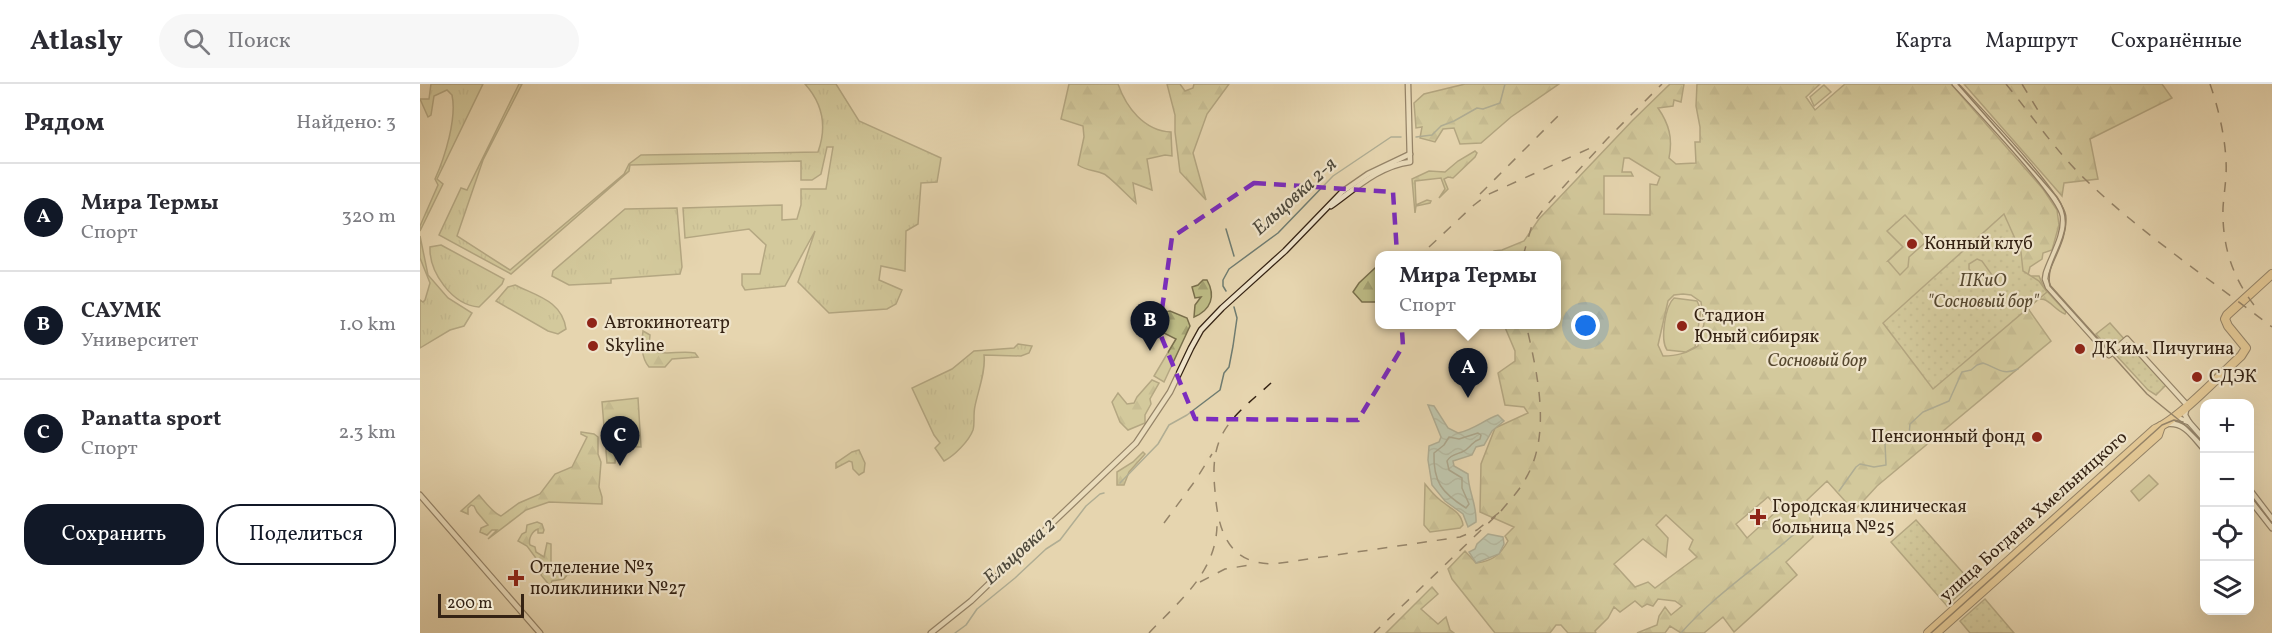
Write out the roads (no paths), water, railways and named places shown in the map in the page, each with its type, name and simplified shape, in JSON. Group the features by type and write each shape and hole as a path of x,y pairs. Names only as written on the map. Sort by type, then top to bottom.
{"highway":[{"name":"улица Богдана Хмельницкого","path":"1928,633 2155,429 2175,420 2187,405 2244,353 2244,345 2225,319 2272,274"},
{"name":"улица Богдана Хмельницкого","path":"1936,633 2158,435 2161,426"}],"main road":[{"path":"1327,209 1377,173 1410,162 1408,84"},
{"path":"1955,84 2057,201 2062,212 2062,228 2046,273 2046,283 2109,355 2127,339 2187,405 2185,415 2200,434"},
{"path":"931,633 971,601 1136,443 1170,392 1202,330 1222,308 1285,251 1335,198 1368,174 1410,154"},
{"path":"2175,420 2189,422"},
{"path":"2175,420 2200,444"},
{"path":"420,495 540,633"},
{"path":"2254,495 2272,519"},
{"path":"2254,505 2272,528"}],"water":[{"path":"1428,405 1434,406 1448,428 1458,433 1498,415 1504,421 1492,431 1484,445 1476,447 1472,455 1453,461 1454,466 1468,474 1476,522 1468,527 1463,514 1445,501 1432,485 1428,460 1429,446 1439,442 1441,437"},
{"path":"1488,534 1503,537 1504,544 1499,554 1476,563 1469,552 1475,549"}],"waterway":[{"name":"Ельцовка 2-я","path":"1416,137 1432,135 1441,126 1477,108 1483,109 1500,103 1505,84"},
{"name":"Ельцовка 2-я","path":"1226,291 1223,280 1229,269 1278,233 1333,176 1391,137 1401,137"},
{"path":"1226,229 1234,256"},
{"name":"Ельцовка 2-я","path":"1120,483 1158,444 1169,425 1187,415 1220,390 1224,373 1229,367 1233,346 1237,318 1234,307"},
{"path":"1839,491 1860,464 1874,467 1886,465 1885,443 1895,436 1909,435 1910,424 1923,412 1949,401 1962,372 1983,363 2008,372 2018,369"},
{"name":"Ельцовка 2","path":"955,633 966,625 977,609 1046,549 1060,540 1086,506 1104,493"},
{"path":"1681,633 1710,604 1805,524"}],"tram line":[{"path":"1958,84 2057,197 2064,210 2064,234 2049,275 2050,286 2147,394 2200,440"},
{"path":"1931,633 2162,425 2174,420 2183,422"},
{"path":"2254,499 2272,523"}],"railway":[{"path":"1524,251 1532,225 1545,207 1607,139 1662,84"},
{"path":"2006,84 2056,147 2088,182 2155,239 2272,327"},
{"path":"2022,84 2042,117"},
{"path":"2210,84 2221,122 2225,151 2223,222 2227,250 2242,287 2258,310"},
{"path":"1480,194 1562,112"},
{"path":"1429,247 1487,195 1597,145"},
{"path":"1501,511 1526,478 1539,442 1538,382 1527,329"},
{"path":"1271,383 1233,419 1217,447 1214,476 1219,519 1228,542 1246,558 1258,563 1274,564 1460,537 1477,530 1501,511 1374,633"},
{"path":"1164,523 1212,454"},
{"path":"1149,633 1184,597 1203,571 1211,557 1217,524"},
{"path":"1200,582 1225,569 1256,564"}],"place":[{"name":"Конный клуб","path":"1912,244"},
{"name":"Автокинотеатр","path":"592,323"},
{"name":"Стадион Юный сибиряк","path":"1682,326"},
{"name":"Skyline","path":"593,346"},
{"name":"ДК им. Пичугина","path":"2080,349"},
{"name":"САУМК","path":"1150,351"},
{"name":"СДЭК","path":"2197,377"},
{"name":"Мира Термы","path":"1468,398"},
{"name":"Пенсионный фонд","path":"2037,437"},
{"name":"Panatta sport","path":"620,466"},
{"name":"Городская клиническая больница №25","path":"1758,517"},
{"name":"Отделение №3 поликлиники №27","path":"516,578"}],"park label":[{"name":"ПКиО \"Сосновый бор\"","path":"1983,291"},
{"name":"Сосновый бор","path":"1817,361"}]}
